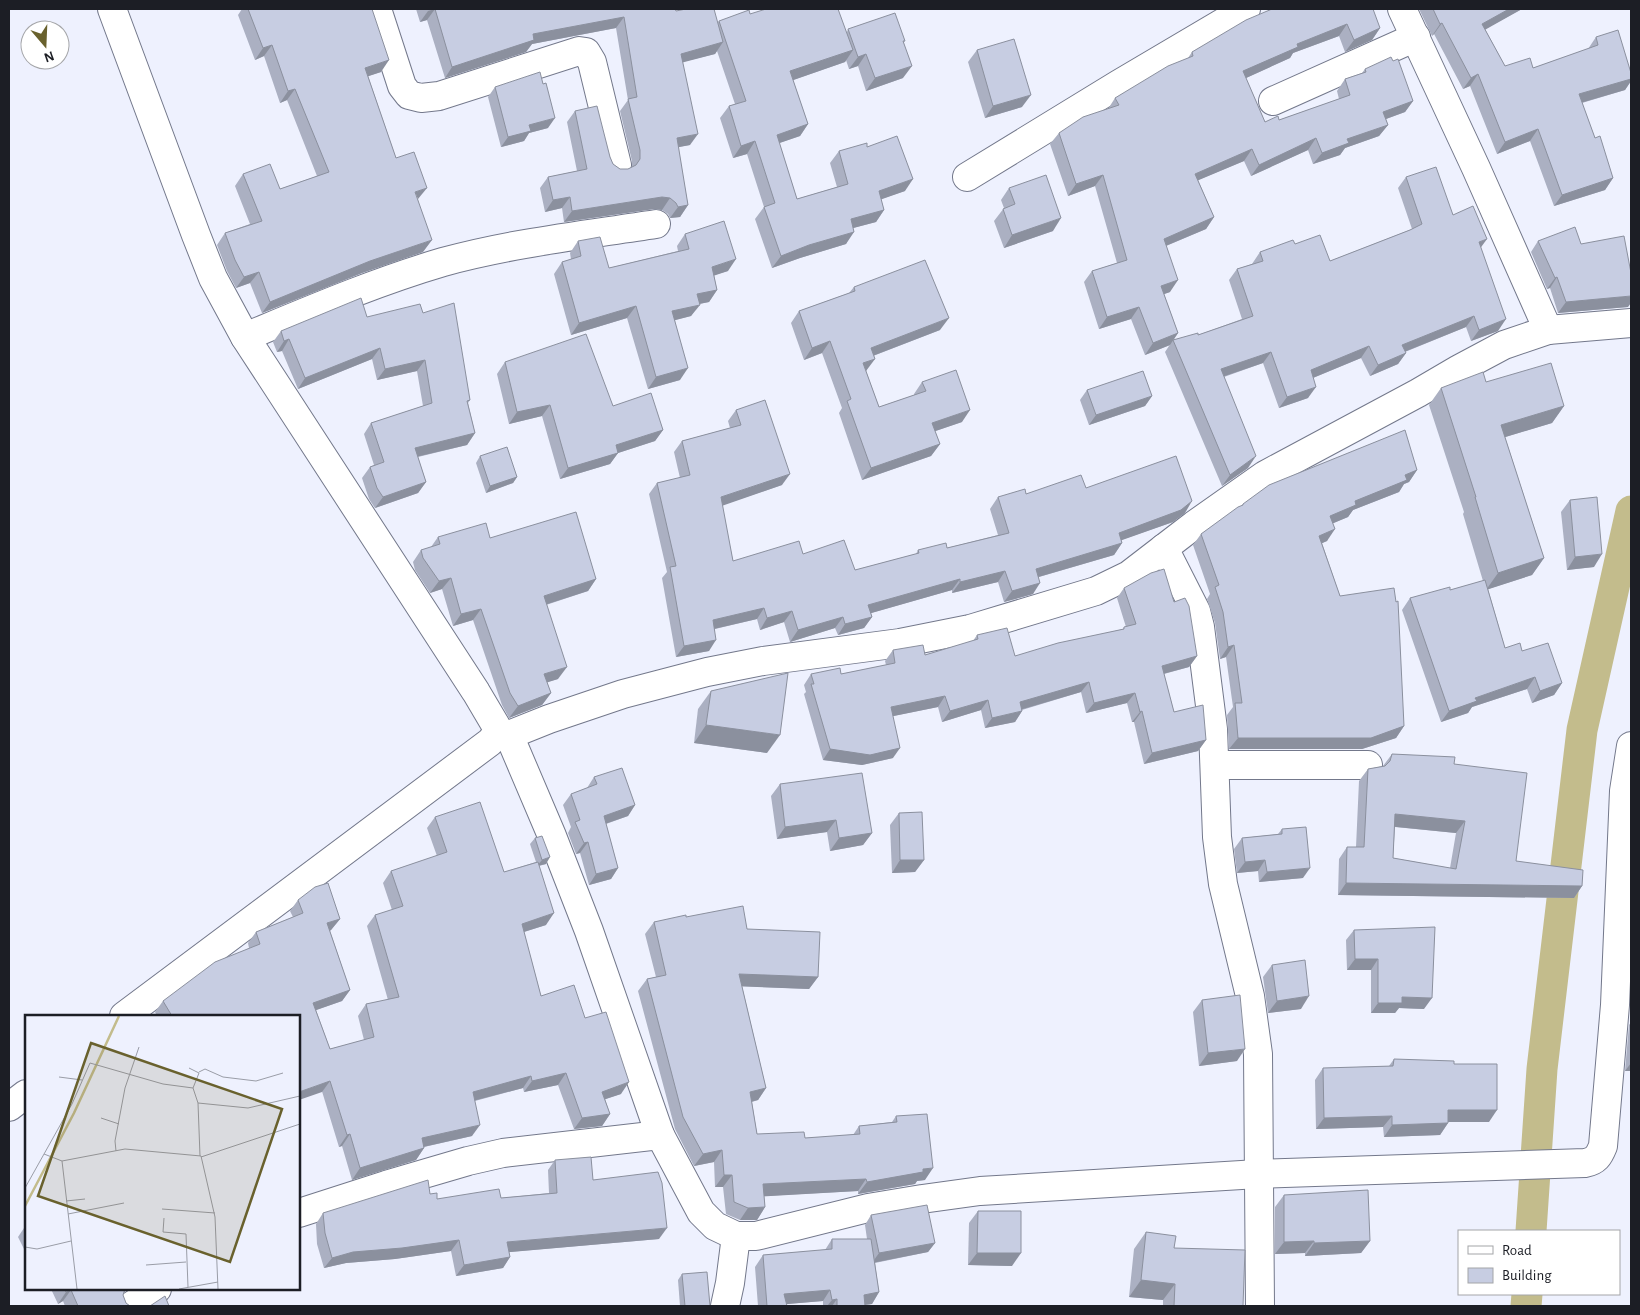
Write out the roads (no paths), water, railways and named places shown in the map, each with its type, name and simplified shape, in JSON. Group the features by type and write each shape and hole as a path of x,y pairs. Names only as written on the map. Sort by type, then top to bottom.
{"street":[{"path":"112,9 210,269 229,310 244,337 504,733 552,836 589,931 660,1134 701,1212 715,1226 736,1236 756,1236 868,1208 980,1191 1258,1174 1585,1163 1594,1160 1603,1146 1623,1006 1620,847 1624,791 1631,746"},
{"path":"377,9 402,86 409,95 422,98 439,96 579,51 586,52 592,62 617,165"},
{"path":"967,177 1246,9"},
{"path":"1402,9 1548,330"},
{"path":"1273,100 1416,37"},
{"path":"244,337 360,290 443,262 513,247 656,224"},
{"path":"125,1015 504,733 623,694 707,672 763,661 900,643 970,629 1012,618 1096,591 1129,575 1194,525 1265,475 1418,394 1504,345 1548,330 1631,323"},
{"path":"1164,548 1196,611 1200,627 1210,695 1217,837 1223,884 1250,996 1258,1054 1260,1306"},
{"path":"1214,765 1368,765"},
{"path":"9,1107 25,1095"},
{"path":"300,1213 404,1180 502,1153 660,1134"},
{"path":"725,1306 730,1284 736,1236"},
{"path":"131,1306 155,1290"}],"waterway":[{"path":"1531,1230 1542,1069 1582,730 1631,511"},
{"path":"1526,1306 1527,1295"}]}
